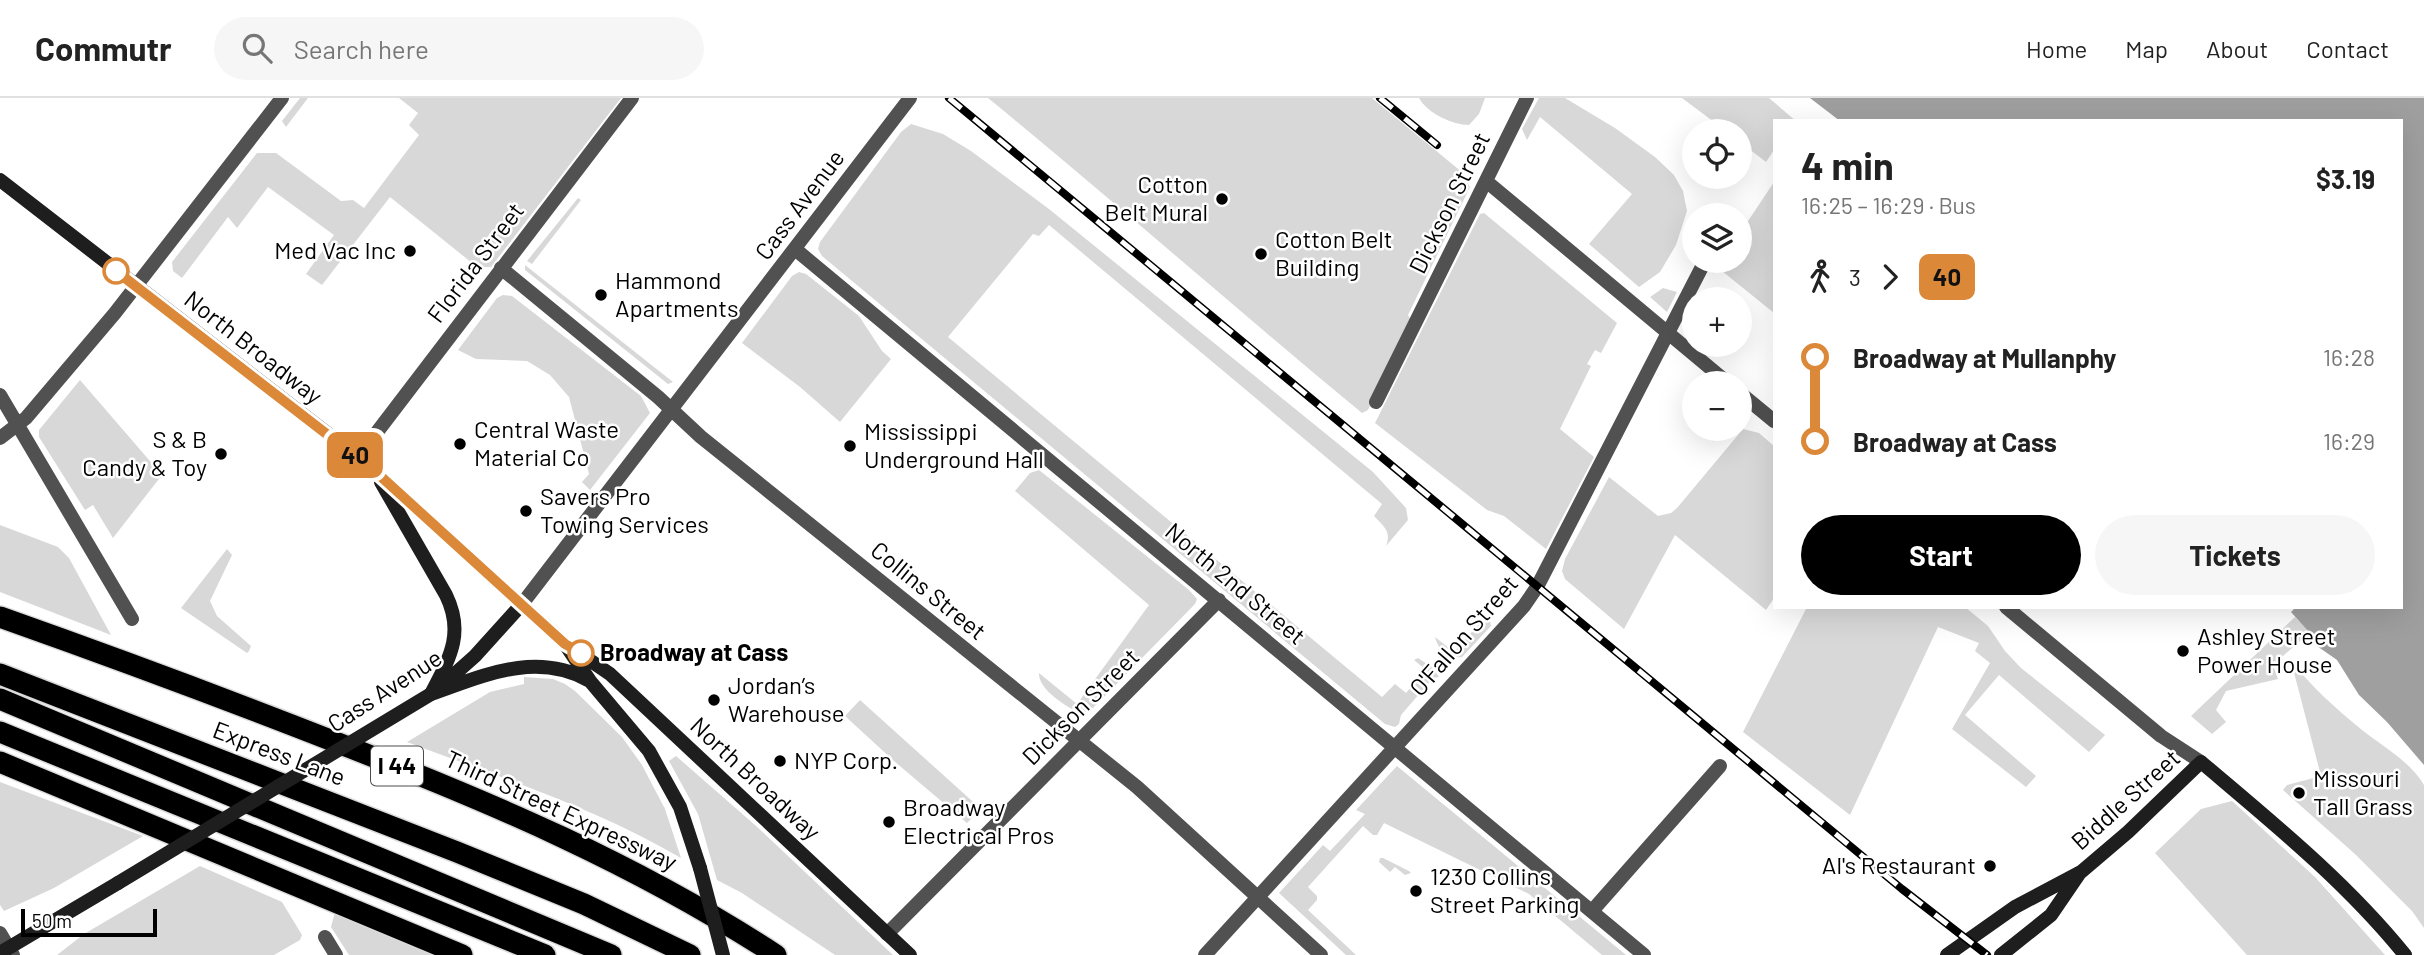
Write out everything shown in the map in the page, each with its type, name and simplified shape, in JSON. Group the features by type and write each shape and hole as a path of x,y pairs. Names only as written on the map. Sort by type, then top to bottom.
{"highway":[{"name":"Third Street Expressway","path":"0,617 237,704 439,782 523,818 663,886 776,955"},
{"name":"Express Lane","path":"0,674 457,852 584,904 690,955"},
{"path":"0,699 611,955"},
{"path":"0,732 545,955"},
{"path":"0,762 462,955"}],"main road":[{"name":"North Broadway","path":"0,180 377,473 565,644 610,674 910,955"},
{"path":"377,473 454,614 454,644 432,694"},
{"name":"Cass Avenue","path":"7,952 432,694 475,656 522,604"},
{"name":"North Broadway","path":"565,644 590,681 628,723 667,780 680,807 700,868 723,955"},
{"path":"432,694 485,675 522,666 562,669 590,681"},
{"path":"2202,762 2329,872 2367,910 2405,955"},
{"name":"Biddle Street","path":"1947,955 2015,907 2081,872 2202,762"},
{"name":"Biddle Street","path":"2001,955 2051,915 2081,872"}],"street":[{"path":"0,438 19,426 74,363 282,98"},
{"name":"Florida Street","path":"358,457 632,98"},
{"name":"Cass Avenue","path":"522,604 910,98"},
{"name":"Dickson Street","path":"1376,402 1527,98"},
{"path":"1486,181 1713,371"},
{"name":"North 2nd Street","path":"795,249 1644,955"},
{"name":"Collins Street","path":"501,268 672,409 701,437 1147,796 1321,955"},
{"name":"O'Fallon Street","path":"1205,955 1511,622 1538,587 1699,273"},
{"path":"0,395 131,619"},
{"path":"1752,403 1773,420"},
{"name":"Dickson Street","path":"887,934 1219,600"},
{"path":"2008,609 2167,741 2202,762"},
{"path":"1591,911 1720,766"},
{"path":"0,933 7,952"},
{"path":"325,937 336,955"}],"shaded area":[{"path":"300,98 308,98 286,127 282,121"},
{"path":"399,98 621,98 491,267 477,267 390,197 322,285 306,274 334,235 268,187 237,228 228,217 182,278 173,271 172,262 257,153 276,153 341,201 353,200 364,208 419,135 409,125 418,113"},
{"path":"988,98 1372,98 1463,173 1470,187 1408,315 1411,320 1368,410 1362,413"},
{"path":"1419,98 1485,98 1479,114 1469,125 1441,117 1428,109"},
{"path":"1539,98 1565,98 1615,128 1655,157 1674,175 1683,191 1685,203 1682,203 1682,226 1676,245 1660,272 1639,287 1589,244 1632,194 1540,117 1527,140 1522,129"},
{"path":"1682,98 1769,98 1794,119 1773,119 1773,152 1766,162 1752,151 1752,119 1710,119"},
{"path":"1810,98 2424,98 2424,765 2387,722 2359,695 2337,660 2304,637 2309,632 2291,612 2294,609 2403,609 2403,119 1837,119"},
{"path":"911,124 943,134 971,151 1049,209 1373,472 1406,508 1408,520 1386,546 1387,533 1374,516 1382,504 1049,225 1039,236 1033,234 948,337 1382,697 1395,684 1406,693 1426,670 1414,660 1418,658 1433,668 1439,677 1433,678 1401,715 1399,724 1395,727 1385,724 822,256 818,249 820,242 901,132"},
{"path":"1773,184 1773,312 1752,295 1752,287 1742,287 1724,273 1752,273 1752,215"},
{"path":"578,198 581,200 532,264 527,261"},
{"path":"1484,213 1617,323 1601,353 1595,350 1587,364 1591,366 1560,429 1594,457 1546,549 1504,516 1487,510 1375,423 1480,214"},
{"path":"525,265 673,382 668,384 525,270"},
{"path":"799,272 806,274 859,316 882,351 891,359 840,422 800,387 742,343 792,276"},
{"path":"1663,288 1677,292 1667,312 1650,297"},
{"path":"503,295 512,296 641,396 650,413 590,490 582,482 589,474 569,397 550,375 527,361 476,359 458,350 497,298"},
{"path":"80,380 162,475 113,538 93,505 85,510 39,437 39,430"},
{"path":"1752,431 1759,433 1773,445 1773,600 1766,610 1675,535 1624,629 1565,579 1562,571 1565,559 1609,477 1658,516 1671,513 1733,441 1752,441"},
{"path":"1039,470 1197,599 1093,708 1081,714 1048,692 1039,673 1077,704 1149,605 1015,491 1030,473"},
{"path":"0,525 58,547 69,558 111,635 0,592"},
{"path":"227,549 232,555 210,601 217,616 251,646 247,653 181,608"},
{"path":"1806,609 1967,609 1988,626 2021,668 2105,735 2089,752 1999,675 1965,715 2036,776 2026,787 1952,729 1990,663 1975,651 1979,643 1938,627 1850,815 1743,732"},
{"path":"1487,615 1491,626 1462,657 1449,655 1439,646 1435,637 1454,652"},
{"path":"2295,617 2310,632 2273,665 2278,679 2226,691 2216,710 2226,722 2212,734 2191,716"},
{"path":"2291,661 2325,697 2404,762 2424,785 2424,928 2412,911 2355,854 2283,790 2287,785 2321,776"},
{"path":"524,677 553,679 565,684 622,737 642,765 665,809 681,858 581,809 407,742 490,692 524,684"},
{"path":"860,700 981,809 967,823 845,716"},
{"path":"676,756 755,825 893,955 835,955 742,893 717,880 698,814 669,761"},
{"path":"1397,766 1626,955 1602,955 1529,894 1384,823 1377,835 1373,835 1363,826 1308,887 1317,896 1317,900 1308,910 1356,955 1346,955 1279,893 1323,845 1330,851 1365,814 1356,810"},
{"path":"0,782 143,836 54,888 4,911 0,905"},
{"path":"2232,801 2315,877 2385,955 2247,955 2155,853 2201,809"},
{"path":"1380,858 1411,873 1405,875 1395,867 1390,872 1379,862"},
{"path":"200,866 282,902 302,935 300,940 274,955 57,955 84,934"},
{"path":"335,912 437,955 349,955 331,927"}],"railway":[{"path":"949,98 1902,889 1987,955"},
{"path":"1380,98 1437,145"}],"bus line":[{"name":"40","path":"116,271 377,473 565,644 581,653"}],"place":[{"name":"Cotton Belt Mural","path":"1222,199"},
{"name":"Med Vac Inc","path":"410,251"},
{"name":"Cotton Belt Building","path":"1261,254"},
{"name":"Hammond Apartments","path":"601,295"},
{"name":"Central Waste Material Co","path":"460,444"},
{"name":"Mississippi Underground Hall","path":"850,446"},
{"name":"S & B Candy & Toy","path":"221,454"},
{"name":"Savers Pro Towing Services","path":"526,511"},
{"name":"Ashley Street Power House","path":"2183,651"},
{"name":"Broadway at Cass","path":"581,653"},
{"name":"Jordan’s Warehouse","path":"714,700"},
{"name":"NYP Corp.","path":"780,761"},
{"name":"Missouri Tall Grass","path":"2299,793"},
{"name":"Broadway Electrical Pros","path":"889,822"},
{"name":"Al's Restaurant","path":"1990,866"},
{"name":"1230 Collins Street Parking","path":"1416,891"}]}
